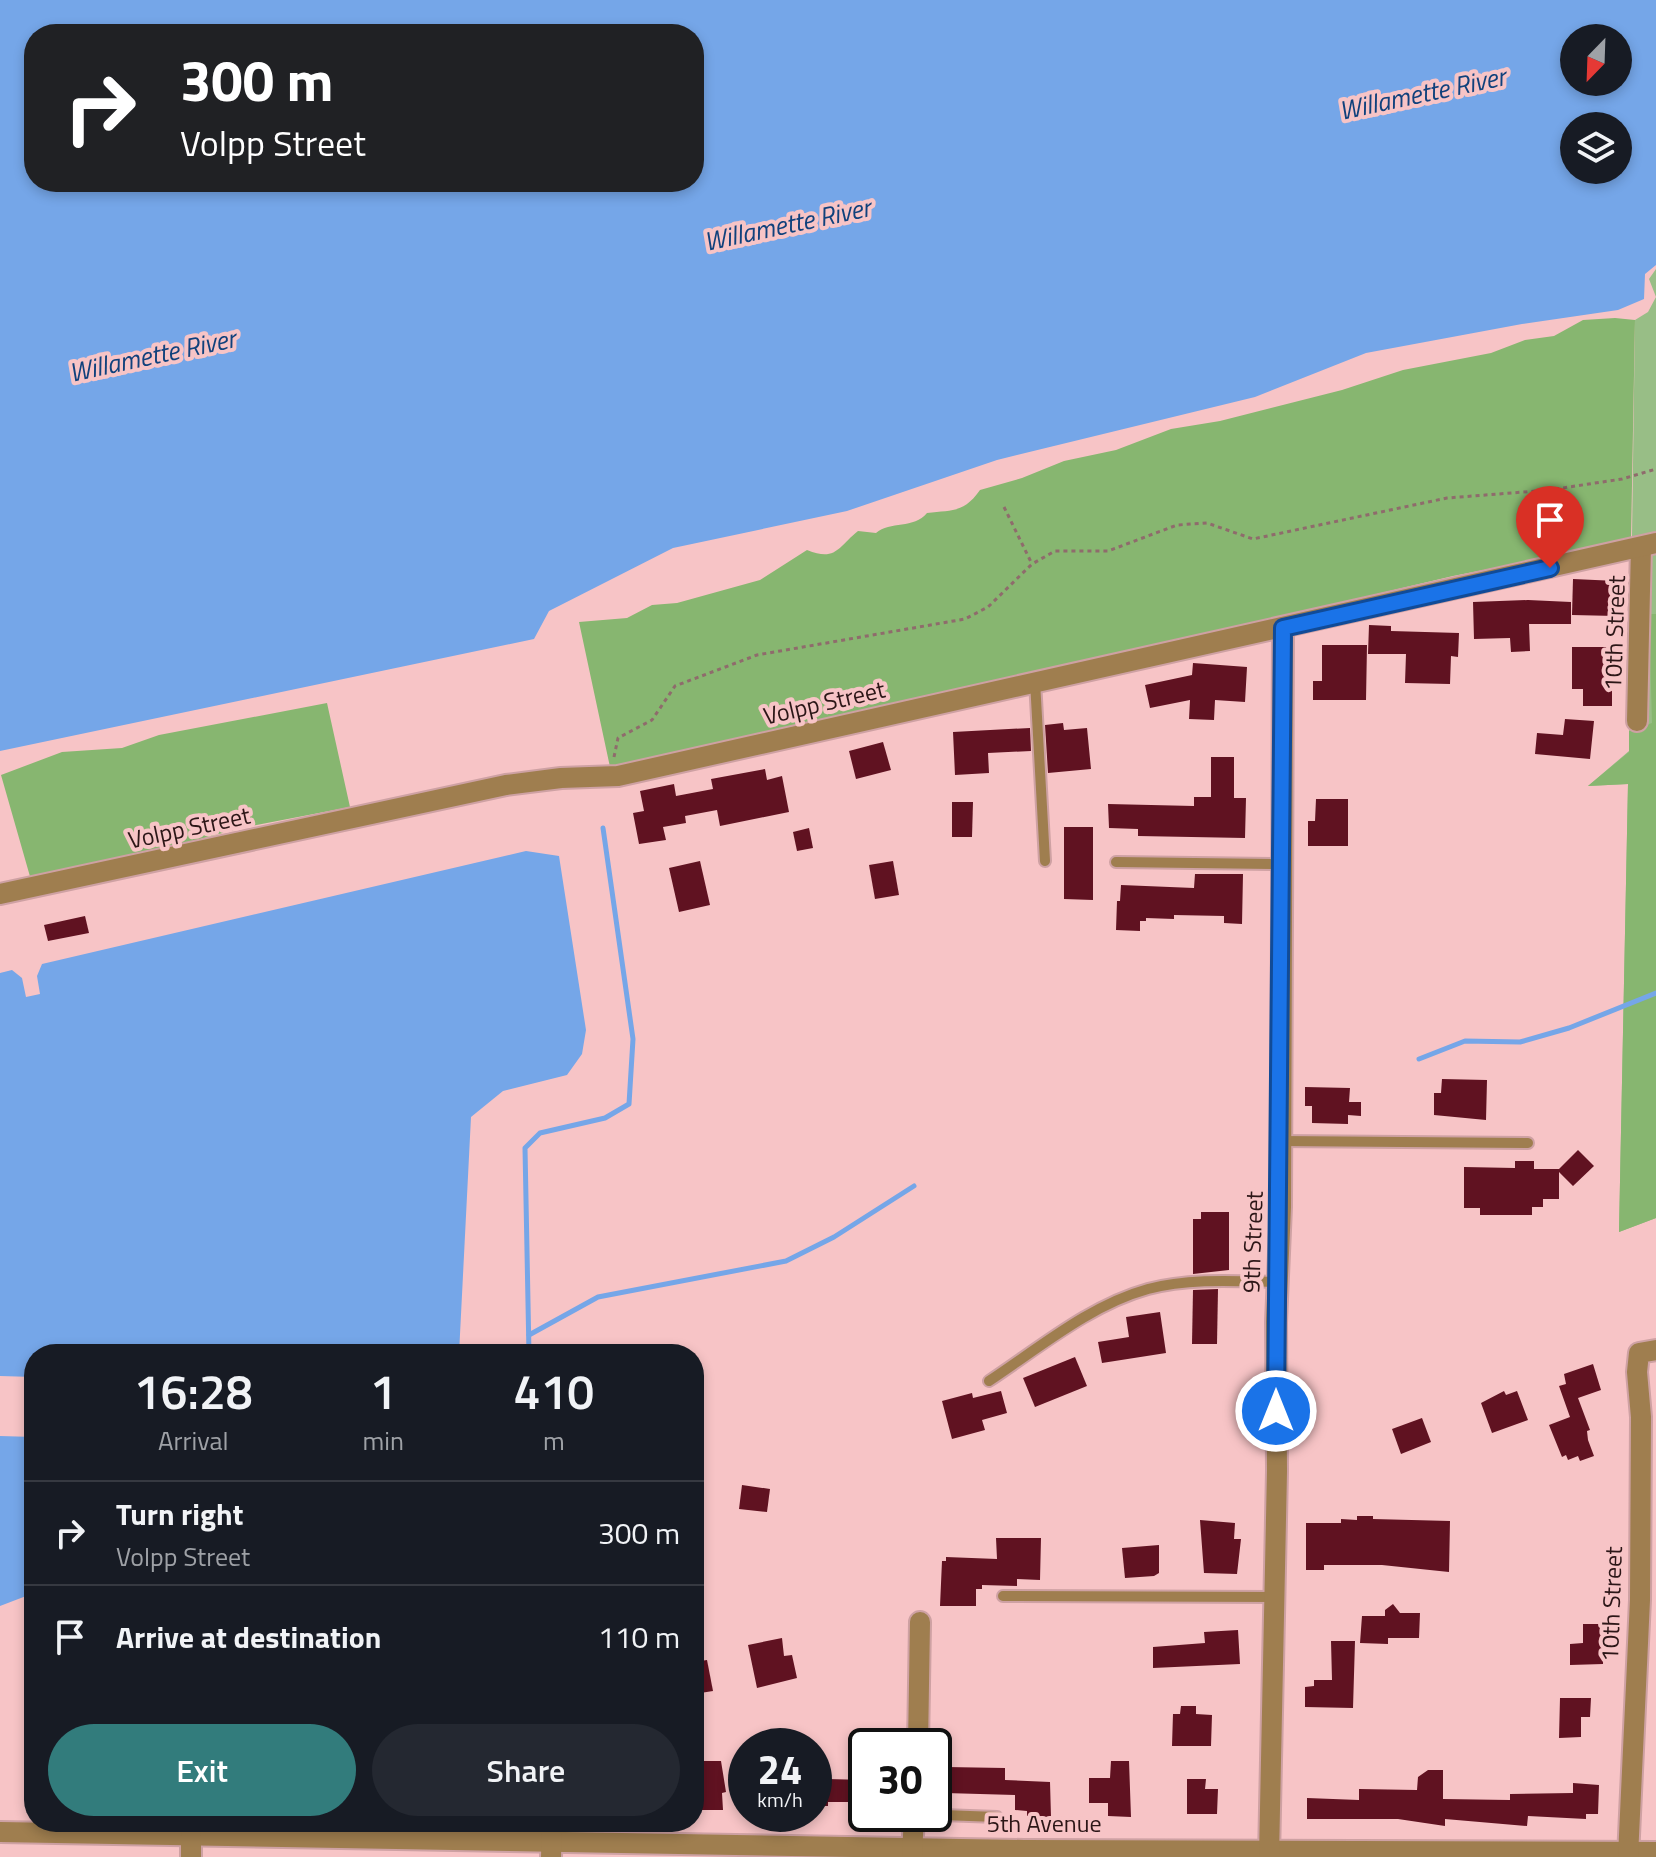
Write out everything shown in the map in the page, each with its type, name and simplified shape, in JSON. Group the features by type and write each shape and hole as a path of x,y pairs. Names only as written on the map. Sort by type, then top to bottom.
{"street":[{"name":"Volpp Street","path":"0,894 506,785 561,778 618,776 1648,545"},
{"name":"10th Street","path":"1637,721 1648,545"},
{"name":"9th Street","path":"1269,1853 1275,1597 1283,628"},
{"name":"10th Street","path":"1628,1854 1640,1600 1641,1417 1637,1384 1648,1351"},
{"path":"918,1728 920,1622"},
{"name":"5th Avenue","path":"0,1832 551,1840 912,1852 1656,1852"},
{"path":"912,1852 913,1832"},
{"path":"191,1836 191,1857"}],"lane":[{"path":"1035,681 1045,861"},
{"path":"1116,862 1282,864"},
{"path":"1280,1141 1528,1143"},
{"path":"989,1381 1113,1301 1150,1288 1179,1284 1277,1282"},
{"path":"1003,1596 1275,1597"},
{"path":"952,1815 997,1817"}],"path":[{"path":"618,776 614,757 618,738 652,720 666,696 685,681 757,655 965,619 988,607 1032,564 1055,551 1108,551 1177,525 1207,523 1253,539 1447,498 1549,490 1622,479 1656,469"},
{"path":"1004,507 1032,564"}],"green space":[{"path":"1656,269 1656,297 1649,279"},
{"path":"1656,297 1656,1218 1619,1232 1628,784 1588,786 1629,751 1635,320 1648,312"},
{"path":"1583,320 1635,320 1631,541 1453,576 1309,610 1290,618 610,767 579,622 627,618 652,605 677,603 760,580 807,550 824,554 836,551 858,531 876,533 916,521 927,513 957,509 980,490 1064,461 1116,450 1171,429 1220,421 1342,390 1403,370 1491,353 1525,340 1554,336"},
{"path":"1649,614 1656,614 1656,1218 1619,1232 1628,784 1588,786 1629,752 1629,731 1652,723"},
{"path":"327,703 350,807 241,828 31,880 1,775 62,752 122,748 159,735"}],"water":[{"name":"Willamette River","path":"0,0 1656,0 1656,265 1645,274 1644,299 1618,310 1366,353 1255,397 997,460 847,511 673,548 549,611 534,639 0,751"},
{"path":"526,851 559,856 586,1030 582,1054 567,1075 503,1091 471,1117 460,1344 24,1344 24,1377 0,1376 0,973 12,970 22,978 26,997 40,994 37,976 42,964"},
{"path":"0,1436 24,1437 24,1597 0,1606"}],"building":[{"path":"1573,579 1617,581 1616,616 1572,615"},
{"path":"1473,602 1571,602 1571,624 1529,624 1530,651 1511,652 1510,638 1474,639"},
{"path":"1369,625 1391,626 1391,631 1459,633 1458,657 1451,656 1450,684 1405,683 1406,654 1368,654"},
{"path":"1322,645 1367,645 1366,700 1313,700 1313,681 1322,681"},
{"path":"1572,647 1612,647 1612,706 1583,706 1583,689 1572,689"},
{"path":"1193,663 1247,667 1245,702 1215,700 1214,720 1189,719 1190,700 1150,708 1145,685 1192,675"},
{"path":"1565,719 1594,721 1590,759 1535,754 1537,733 1563,735"},
{"path":"1063,723 1064,730 1087,728 1091,769 1048,773 1045,725"},
{"path":"1030,728 1031,751 988,753 989,773 955,775 953,732"},
{"path":"883,742 891,770 856,779 849,751"},
{"path":"1211,757 1234,757 1234,798 1246,798 1245,838 1138,836 1138,829 1109,828 1108,804 1194,806 1194,797 1211,797"},
{"path":"765,769 767,780 782,776 789,812 720,826 717,810 685,816 686,823 663,827 666,840 639,844 633,813 644,811 640,791 674,784 676,796 713,789 711,779"},
{"path":"1316,799 1348,799 1348,846 1308,846 1308,821 1315,821"},
{"path":"952,802 973,802 972,837 952,837"},
{"path":"1064,827 1093,827 1093,900 1064,899"},
{"path":"809,828 813,848 797,851 793,832"},
{"path":"700,861 710,905 679,912 669,868"},
{"path":"893,861 899,895 875,899 869,865"},
{"path":"1195,874 1243,874 1242,924 1224,923 1224,916 1174,915 1174,919 1146,918 1146,921 1140,921 1140,931 1116,930 1121,885 1194,888"},
{"path":"85,916 89,933 48,941 44,925"},
{"path":"1442,1079 1487,1080 1486,1120 1434,1115 1434,1093 1441,1093"},
{"path":"1305,1087 1350,1088 1349,1102 1361,1102 1361,1116 1348,1115 1348,1124 1312,1123 1312,1106 1305,1106"},
{"path":"1578,1150 1594,1166 1573,1186 1559,1172 1559,1199 1543,1199 1543,1207 1532,1207 1532,1215 1480,1215 1480,1208 1464,1208 1464,1167 1515,1168 1515,1161 1534,1161 1534,1169 1559,1169"},
{"path":"1201,1212 1229,1212 1229,1270 1193,1274 1193,1219 1201,1219"},
{"path":"1218,1289 1217,1344 1192,1344 1193,1290"},
{"path":"1160,1312 1166,1353 1102,1363 1098,1342 1129,1337 1126,1317"},
{"path":"1075,1357 1087,1386 1035,1407 1023,1378"},
{"path":"1593,1364 1601,1390 1578,1398 1590,1430 1587,1431 1588,1440 1594,1456 1580,1461 1578,1456 1568,1460 1566,1455 1562,1457 1549,1425 1570,1417 1559,1386 1566,1384 1564,1374"},
{"path":"1001,1391 1007,1413 982,1420 985,1430 952,1439 942,1401 972,1393 973,1398"},
{"path":"1504,1391 1506,1395 1517,1391 1528,1420 1492,1433 1481,1403"},
{"path":"1422,1418 1431,1442 1401,1454 1392,1429"},
{"path":"742,1485 770,1489 767,1512 739,1509"},
{"path":"1357,1516 1450,1521 1449,1572 1382,1565 1324,1565 1324,1570 1306,1570 1306,1523 1341,1523 1341,1519 1357,1520"},
{"path":"1200,1520 1235,1523 1234,1539 1241,1539 1237,1574 1204,1573"},
{"path":"996,1538 1041,1538 1040,1580 1017,1579 1017,1586 982,1585 982,1589 976,1589 976,1606 940,1606 942,1561 946,1561 946,1557 997,1559"},
{"path":"1159,1545 1159,1573 1125,1578 1122,1548"},
{"path":"1393,1604 1400,1613 1420,1613 1419,1638 1388,1638 1388,1644 1360,1643 1362,1616 1385,1616 1385,1610"},
{"path":"1583,1624 1604,1624 1603,1664 1570,1665 1570,1644 1583,1643"},
{"path":"1238,1630 1240,1664 1153,1668 1153,1647 1205,1643 1204,1632"},
{"path":"782,1638 784,1656 792,1655 797,1678 757,1688 748,1645"},
{"path":"1331,1641 1355,1641 1353,1708 1305,1707 1305,1687 1314,1686 1314,1680 1332,1680"},
{"path":"704,1660 707,1660 713,1691 704,1692"},
{"path":"1560,1698 1591,1698 1590,1717 1581,1717 1581,1737 1559,1738"},
{"path":"1181,1706 1196,1706 1196,1714 1212,1715 1211,1746 1172,1746 1173,1714 1180,1714"},
{"path":"704,1761 721,1761 726,1792 722,1793 723,1810 704,1810"},
{"path":"1111,1761 1129,1761 1131,1817 1108,1816 1108,1803 1089,1803 1089,1778 1110,1778"},
{"path":"952,1767 1005,1768 1005,1780 1050,1782 1051,1817 1027,1816 1027,1811 1015,1810 1015,1795 952,1793"},
{"path":"1428,1770 1443,1770 1443,1799 1510,1800 1510,1794 1573,1793 1573,1783 1599,1785 1598,1814 1586,1814 1586,1819 1528,1816 1527,1826 1445,1819 1445,1826 1398,1819 1307,1819 1307,1798 1359,1800 1359,1789 1417,1790 1418,1777"},
{"path":"832,1779 848,1780 848,1802 832,1802"},
{"path":"1187,1779 1206,1779 1205,1789 1218,1789 1217,1814 1187,1814"}],"waterway":[{"path":"529,1344 525,1148 540,1133 605,1118 629,1104 633,1039 603,828"},
{"path":"1419,1059 1465,1041 1520,1042 1569,1028 1656,993"},
{"path":"529,1335 598,1297 786,1261 834,1237 914,1186"}],"route":[{"path":"1276,1411 1281,1207 1283,628 1550,568"}]}
